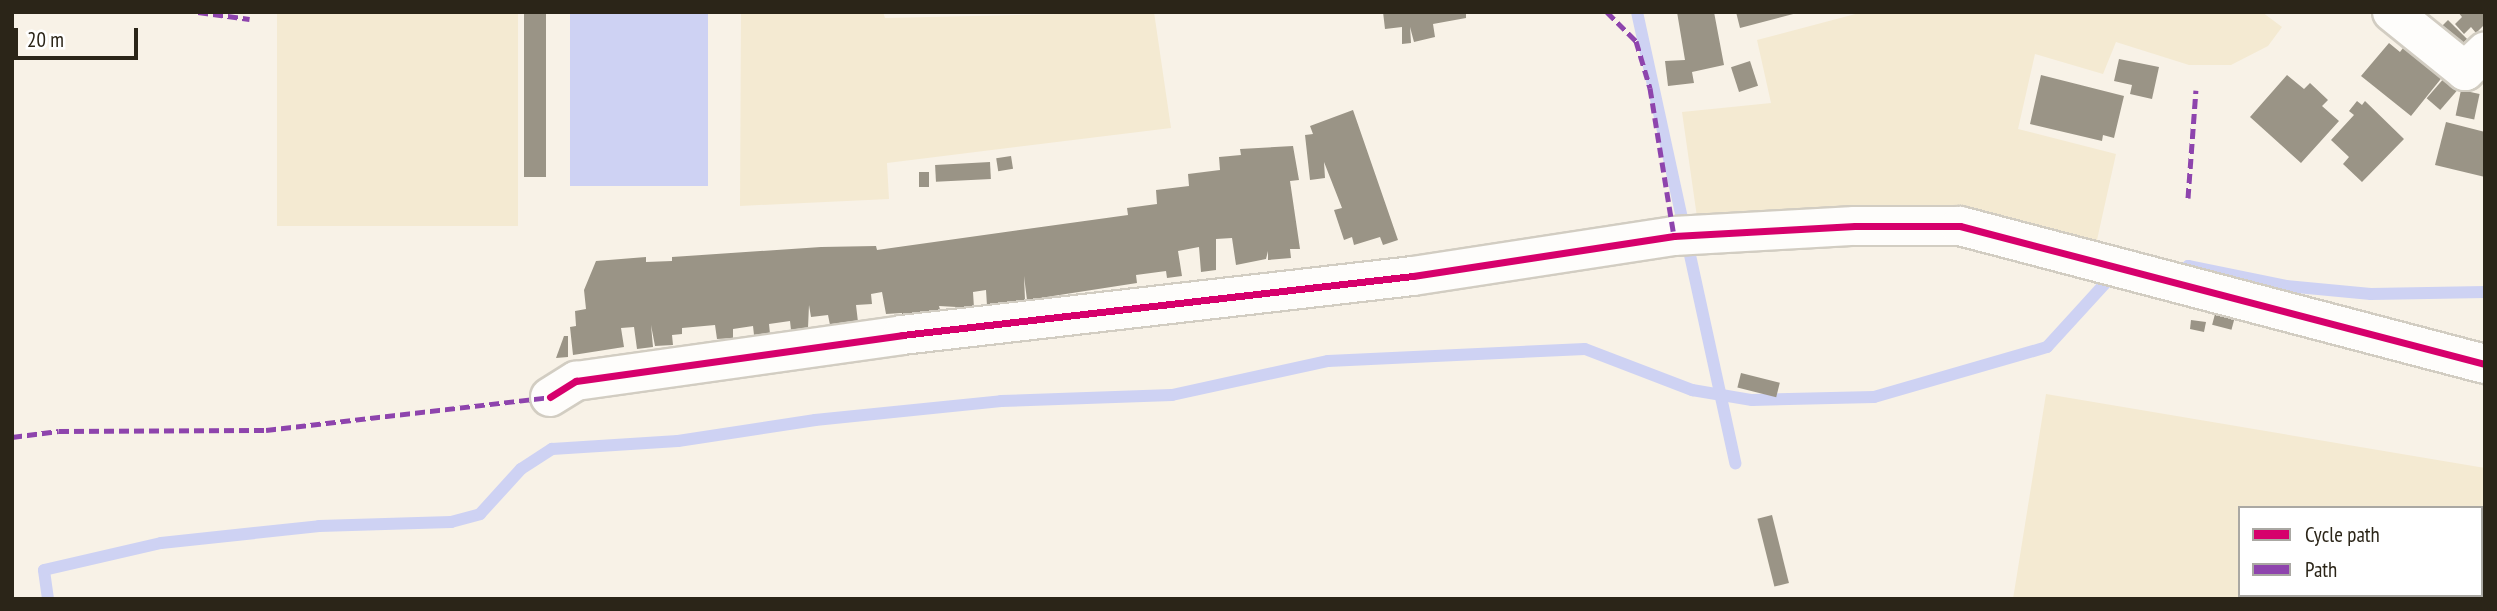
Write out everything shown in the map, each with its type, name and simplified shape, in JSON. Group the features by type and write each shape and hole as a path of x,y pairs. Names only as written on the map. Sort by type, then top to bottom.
{"street":[{"path":"2392,12 2465,71 2485,52"},
{"path":"550,397 576,381 916,333 1413,276 1690,234 1960,226 2485,365"}],"shaded area":[{"path":"277,12 518,12 518,226 277,226"},
{"path":"741,12 883,12 885,18 1154,12 1171,128 887,163 889,199 740,206"},
{"path":"1863,12 2262,12 2282,27 2268,46 2231,65 2189,65 2116,42 2103,74 2035,54 2018,129 2116,154 2095,249 1956,206 1697,217 1682,112 1771,103 1757,40"},
{"path":"2046,394 2485,468 2485,599 2013,599"}],"water":[{"path":"570,12 708,12 708,186 570,186"}],"building":[{"path":"524,12 546,12 546,177 524,177"},
{"path":"1383,12 1466,12 1466,18 1433,24 1435,37 1414,42 1410,27 1411,43 1402,44 1402,27 1385,29"},
{"path":"1677,12 1714,12 1724,65 1692,72 1694,83 1668,86 1665,61 1685,60"},
{"path":"1736,12 1797,12 1797,13 1740,28"},
{"path":"2458,12 2485,12 2485,24 2476,33 2471,27 2464,34 2455,24 2462,17"},
{"path":"2448,20 2467,39 2454,52 2435,33"},
{"path":"2389,43 2400,52 2406,44 2444,75 2411,116 2361,76"},
{"path":"2119,59 2159,67 2152,99 2130,94 2132,85 2114,81"},
{"path":"1750,61 1758,86 1739,92 1731,67"},
{"path":"2041,75 2124,96 2114,138 2103,135 2102,141 2030,124"},
{"path":"2287,75 2304,89 2310,83 2328,100 2322,106 2339,121 2301,163 2250,117"},
{"path":"2445,77 2459,89 2440,110 2427,98"},
{"path":"2461,90 2480,94 2474,119 2456,115"},
{"path":"2357,101 2362,105 2365,101 2404,139 2362,182 2343,164 2349,157 2331,140 2354,115 2349,111"},
{"path":"1353,110 1398,240 1383,245 1380,237 1354,245 1352,237 1344,240 1334,210 1342,208 1324,162 1325,178 1310,180 1305,135 1313,134 1310,126"},
{"path":"2446,122 2485,132 2485,177 2435,165"},
{"path":"1293,146 1299,180 1290,181 1300,249 1290,249 1291,258 1268,260 1268,251 1266,259 1236,265 1232,238 1216,239 1216,270 1201,272 1199,247 1178,251 1182,276 1167,278 1166,271 1136,275 1137,283 1027,300 1024,276 1025,300 987,306 986,290 973,292 974,308 939,306 941,313 902,317 902,313 886,314 882,292 871,294 872,304 856,305 858,322 830,325 828,315 811,317 809,305 808,328 791,330 790,321 769,324 770,334 754,335 753,326 733,329 733,338 717,339 715,325 682,328 682,334 672,335 673,345 655,346 651,325 653,347 637,349 634,327 621,328 624,347 573,355 570,327 576,326 575,311 586,309 584,290 596,261 646,257 646,262 672,261 672,257 821,247 876,246 877,250 1128,215 1127,208 1157,204 1156,190 1189,186 1188,174 1220,170 1219,157 1241,155 1240,149"},
{"path":"1011,156 1013,169 998,171 996,158"},
{"path":"990,162 991,179 936,182 935,165"},
{"path":"919,172 929,172 929,187 919,187"},
{"path":"2215,314 2234,319 2231,330 2212,325"},
{"path":"2191,320 2206,322 2204,332 2190,329"},
{"path":"564,336 568,336 568,357 556,358"},
{"path":"1741,373 1780,383 1776,397 1737,388"},
{"path":"1772,515 1789,583 1774,587 1757,519"}],"waterway":[{"path":"1637,12 1735,463"},
{"path":"2179,279 2188,266 2286,286 2371,294 2485,292"},
{"path":"48,599 44,570 161,543 319,526 451,522 480,514 521,469 552,449 678,441 815,420 1001,401 1172,395 1328,361 1585,349 1692,390 1752,400 1874,397 2047,347 2111,277 2117,278"}],"marked path":[{"path":"198,12 250,19"},
{"path":"1607,12 1636,41 1650,88 1674,236"},
{"path":"2188,198 2196,90"},
{"path":"12,437 59,431 266,430 550,397"}],"cycle path":[{"path":"550,397 576,381 902,335 1413,276 1674,236 1855,226 1960,226 2485,364"}]}
